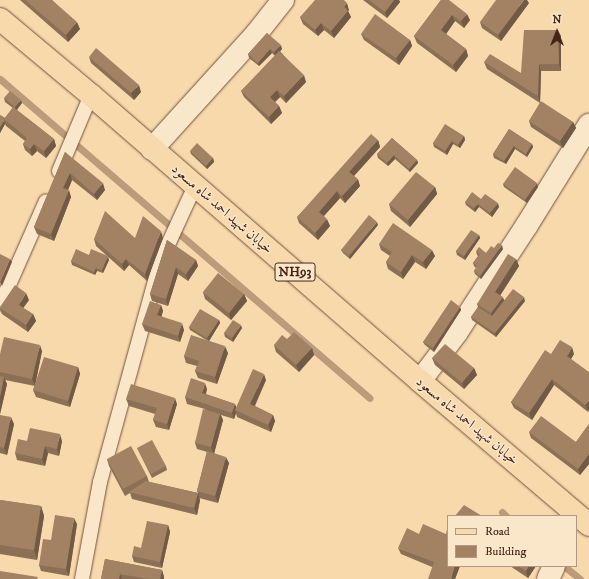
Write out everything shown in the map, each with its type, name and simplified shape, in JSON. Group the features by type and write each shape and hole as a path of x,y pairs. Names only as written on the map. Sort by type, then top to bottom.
{"main road":[{"name":"خیابان شهید احمد شاه مسعود","path":"0,20 91,95 152,150 574,515"}],"street":[{"path":"152,150 256,33 283,0"},
{"path":"420,381 457,332 527,225 589,125"},
{"path":"548,579 554,567"}],"lane":[{"path":"1,303 91,95"},
{"path":"82,579 100,482 160,262 195,186"}],"building":[{"path":"25,0 52,0 77,22 66,35"},
{"path":"315,0 344,0 347,3 344,6 348,11 331,31 321,23 315,30 300,17"},
{"path":"369,0 394,0 385,12"},
{"path":"441,0 449,0 467,14 461,21 452,15 441,30 466,49 453,65 414,36"},
{"path":"496,0 524,0 498,35 480,22"},
{"path":"375,14 410,40 396,58 361,34"},
{"path":"524,30 558,30 559,64 539,64 538,96 484,62 490,54 521,73"},
{"path":"267,33 281,45 274,52 270,49 258,63 248,54"},
{"path":"96,48 139,85 131,93 89,57"},
{"path":"279,51 304,75 284,96 277,90 270,97 279,106 269,117 241,91"},
{"path":"10,91 21,100 15,107 4,98"},
{"path":"541,101 573,122 560,141 529,121"},
{"path":"13,107 54,139 44,151 34,144 30,149 23,144 27,138 4,119"},
{"path":"0,115 5,118 0,127"},
{"path":"445,124 464,136 458,145 452,141 445,151 433,143"},
{"path":"509,129 532,144 526,154 514,146 504,161 493,154"},
{"path":"371,134 378,140 349,172 358,179 342,196 337,191 319,212 327,219 315,233 297,217"},
{"path":"392,138 417,160 409,169 394,155 387,163 377,154"},
{"path":"197,143 213,158 206,166 190,151"},
{"path":"65,152 103,183 94,194 70,173 63,188 69,190 51,234 34,227"},
{"path":"515,167 537,183 525,200 503,184"},
{"path":"416,172 435,187 408,220 389,204"},
{"path":"472,192 481,199 485,194 498,203 490,213 478,204 474,208 465,202"},
{"path":"105,211 135,238 143,216 161,231 145,274 126,259 122,264 94,239"},
{"path":"369,215 377,222 349,256 341,250"},
{"path":"393,223 432,250 423,262 412,255 401,272 386,262 392,252 379,244"},
{"path":"471,230 479,235 464,256 456,251"},
{"path":"167,240 196,260 186,274 176,267 166,299 150,294"},
{"path":"498,243 502,245 480,276 474,271 477,266 473,263 480,254 476,251 479,247 486,253 491,246 494,248"},
{"path":"76,249 89,255 91,249 108,256 102,270 96,268 94,272 71,261"},
{"path":"0,254 10,259 0,282"},
{"path":"508,254 516,259 495,292 503,297 491,313 477,304"},
{"path":"218,273 244,294 229,313 203,292"},
{"path":"15,285 26,293 19,305 33,314 26,325 0,308"},
{"path":"513,289 524,297 495,333 471,317 478,307 492,316"},
{"path":"451,300 460,307 433,348 423,342"},
{"path":"150,301 161,305 157,315 182,323 178,336 142,324"},
{"path":"200,309 219,320 207,338 189,327"},
{"path":"233,320 241,325 232,338 224,333"},
{"path":"294,332 312,348 296,365 274,345 282,335 287,339"},
{"path":"191,335 225,346 215,377 195,371 199,361 184,356"},
{"path":"4,337 40,345 32,379 0,372 0,354"},
{"path":"560,340 572,347 567,356 589,372 589,400 585,405 552,379 529,413 511,402 545,350 551,354"},
{"path":"445,344 474,368 462,383 432,358"},
{"path":"44,357 78,367 68,401 33,390"},
{"path":"253,369 264,374 250,404 273,415 268,425 235,410"},
{"path":"0,376 4,377 0,397"},
{"path":"191,378 205,383 202,393 235,404 232,413 185,397"},
{"path":"131,384 175,398 167,424 153,420 157,408 126,399"},
{"path":"203,409 220,414 211,447 195,443"},
{"path":"0,415 11,417 4,448 0,447"},
{"path":"541,416 576,442 589,424 589,454 578,469 529,432"},
{"path":"30,428 60,434 57,449 45,446 42,459 15,453 18,439 27,441"},
{"path":"152,440 166,466 151,474 137,448"},
{"path":"131,446 147,476 123,489 107,459"},
{"path":"207,451 226,457 215,496 197,491"},
{"path":"146,481 198,493 194,508 129,492"},
{"path":"0,500 41,506 34,550 0,545"},
{"path":"464,505 480,515 456,515"},
{"path":"55,515 74,518 66,569 39,565 43,539 51,540"},
{"path":"147,521 168,525 160,562 132,556 134,546 141,548"},
{"path":"423,524 446,534 447,529 447,567 455,567 451,579 428,579 434,562 398,548 407,528 419,534"},
{"path":"105,559 162,570 160,579 148,579 120,574 119,579 101,579"},
{"path":"520,567 528,567 526,571"},
{"path":"0,571 38,577 37,579 0,579"}],"waterway":[{"path":"0,79 369,398"},
{"path":"502,512 505,515"},
{"path":"565,567 580,579"}]}
